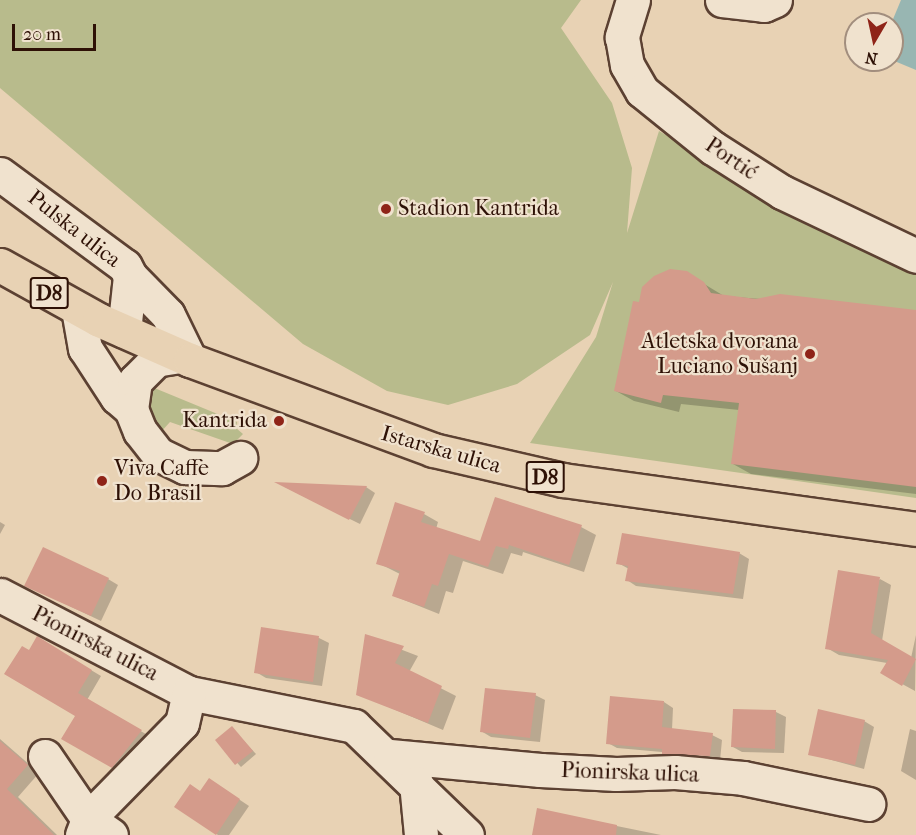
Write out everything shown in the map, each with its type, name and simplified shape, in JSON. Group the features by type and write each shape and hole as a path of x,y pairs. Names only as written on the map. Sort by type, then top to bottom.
{"main road":[{"name":"D8","path":"0,265 78,309 124,331"},
{"name":"Istarska ulica","path":"124,331 185,358 374,430 491,466 563,480 916,529"}],"street":[{"name":"Portić","path":"633,0 622,37 627,65 642,91 713,148 782,192 916,256"},
{"path":"722,0 764,4 775,0"},
{"name":"Pulska ulica","path":"0,174 117,258 130,276 124,331"},
{"path":"130,276 168,315 185,358 156,360 141,372 133,385 131,409"},
{"path":"78,309 85,348 117,397 131,409 146,440 170,462 209,469 228,467 240,458"},
{"name":"Pionirska ulica","path":"0,595 189,693 354,726 390,756 467,835"},
{"path":"45,756 93,830 182,723 189,693"},
{"name":"Pionirska ulica","path":"390,756 551,770 675,772 743,778 868,804"},
{"path":"416,783 421,835"}],"green space":[{"name":"Stadion Kantrida","path":"0,0 581,0 561,28 612,103 632,168 627,233 659,131 871,255 916,272 916,498 530,443 596,337 613,282 590,335 517,384 448,405 387,391 303,344 0,88"},
{"path":"152,387 237,422 236,428 243,434 233,444 170,422 160,433 148,413 147,389"}],"water":[{"path":"901,0 916,0 916,70 904,65 904,12 896,12"}],"building":[{"name":"Atletska dvorana Luciano Sušanj","path":"670,269 687,271 704,282 711,293 756,299 780,294 916,310 916,487 731,464 739,403 663,395 661,403 614,391 633,301 639,302 642,287 654,276"},
{"path":"274,482 367,486 349,520"},
{"path":"495,497 582,525 569,565 509,545 508,549 496,546 488,567 449,554 438,586 432,584 424,607 392,596 400,571 376,564 395,502 425,512 421,522 480,541"},
{"path":"622,533 740,552 733,594 625,581 628,566 616,564"},
{"path":"43,547 109,578 91,616 24,586"},
{"path":"838,570 880,577 871,633 916,659 902,686 880,673 888,660 825,649"},
{"path":"261,627 319,636 313,682 254,673"},
{"path":"365,634 404,646 395,663 442,686 428,723 356,695"},
{"path":"37,636 92,670 78,693 142,730 112,768 61,739 75,716 4,674 22,646 29,650"},
{"path":"485,688 536,693 530,738 480,732"},
{"path":"610,696 664,701 662,727 713,733 710,756 662,754 662,749 606,744"},
{"path":"733,709 776,710 775,749 731,747"},
{"path":"818,709 865,720 855,765 808,755"},
{"path":"232,726 253,751 235,765 215,740"},
{"path":"0,741 28,765 7,789 54,835 0,835"},
{"path":"209,778 240,799 216,835 174,807 190,784 200,791"},
{"path":"537,808 617,825 616,835 532,835"}],"place":[{"name":"Stadion Kantrida","path":"386,209"},
{"name":"Atletska dvorana Luciano Sušanj","path":"810,354"},
{"name":"Kantrida","path":"279,421"},
{"name":"Viva Caffe Do Brasil","path":"102,481"}]}
